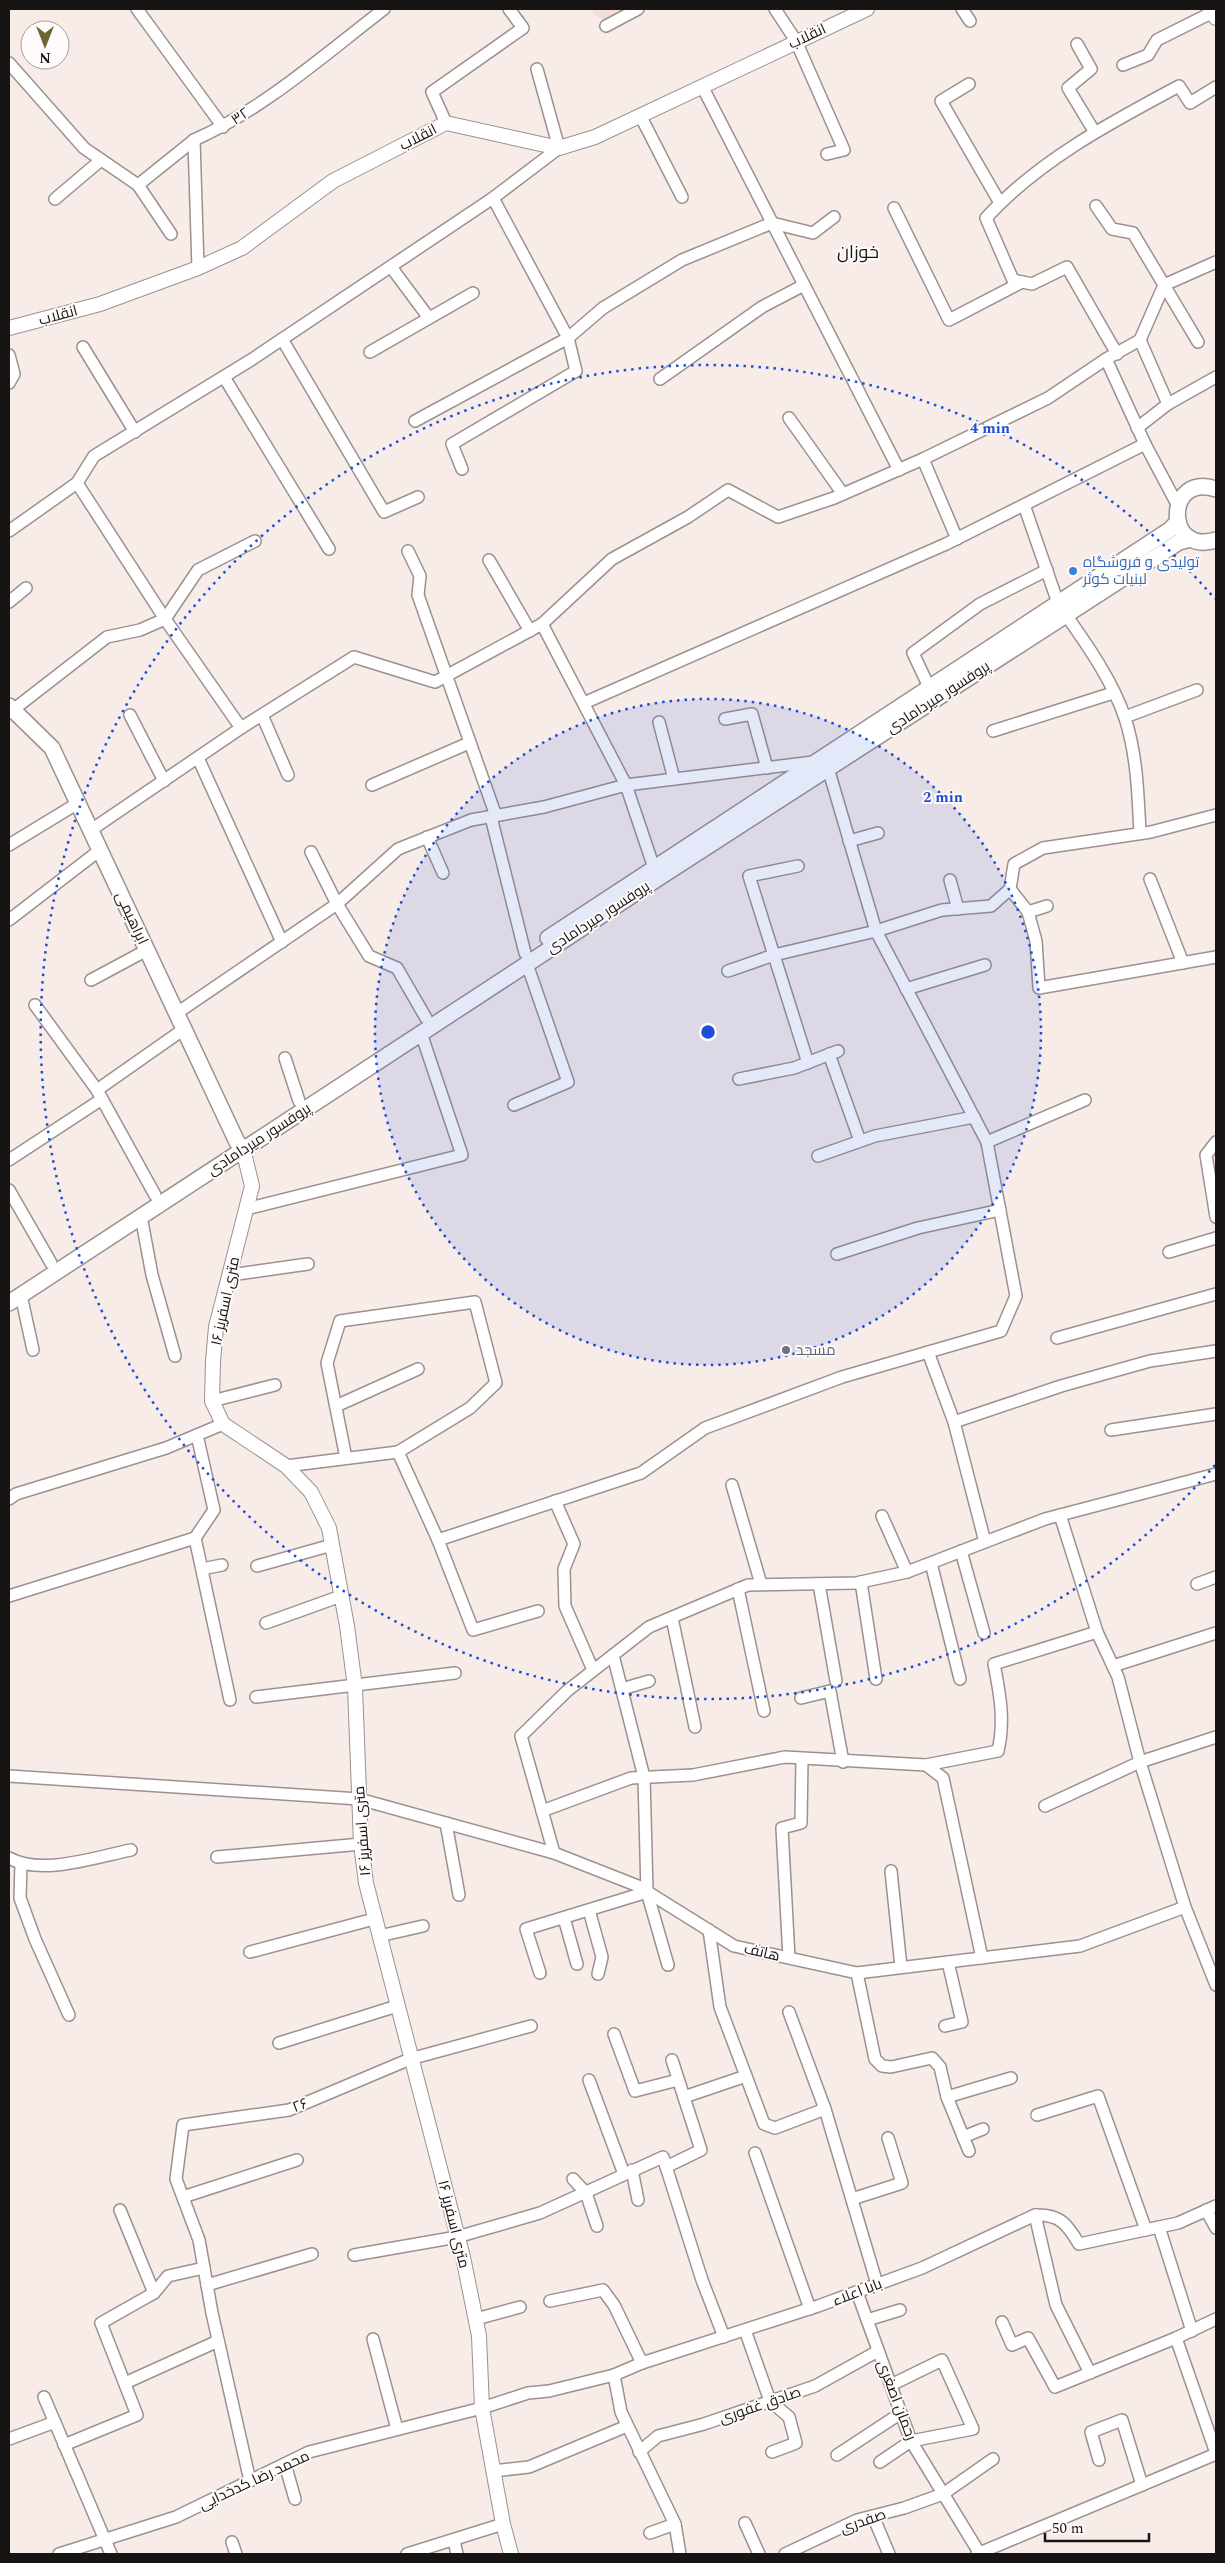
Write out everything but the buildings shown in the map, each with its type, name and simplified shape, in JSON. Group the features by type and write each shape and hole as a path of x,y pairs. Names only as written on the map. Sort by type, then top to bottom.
{"main road":[{"name":"پروفسور میردامادی","path":"13,1296 50,1263 155,1195 240,1146 421,1033 526,958 1062,609 1172,529 1182,498 1197,487 1206,486 1216,489"},
{"path":"1178,513 1183,532 1191,539 1208,542 1216,540"},
{"name":"پروفسور میردامادی","path":"821,765 929,687 1179,542 1191,539"},
{"name":"ابراهیمی","path":"10,710 52,748 240,1146"},
{"name":"پروفسور میردامادی","path":"13,1296 141,1216 240,1146 299,1101 426,1018 526,958"}],"street":[{"path":"137,9 223,127"},
{"name":"۳۲","path":"138,185 194,140 223,127 292,80 384,9"},
{"path":"446,123 432,92 523,28 509,9"},
{"path":"606,26 638,9"},
{"path":"775,9 796,41 844,150 828,154"},
{"name":"انقلاب","path":"9,328 100,304 198,268 242,248 333,180 446,123 559,148 595,137 866,9"},
{"path":"962,9 970,21"},
{"path":"1123,65 1148,55 1157,40 1213,13"},
{"path":"1077,44 1091,69 1068,88 1094,131"},
{"path":"9,63 84,148 138,185 171,234"},
{"path":"9,531 77,483 94,456 282,339 493,198 559,148 537,69"},
{"path":"969,84 941,101 1000,203"},
{"path":"702,86 899,470"},
{"path":"1178,513 1137,428 1112,356 1067,267 1032,284 1013,280 986,218 1009,194 1094,131 1179,86 1190,103 1216,88"},
{"path":"640,115 682,197"},
{"path":"194,140 198,268"},
{"path":"56,200 101,160"},
{"path":"462,469 452,444 576,371 568,338 493,198"},
{"path":"1096,206 1112,229 1133,233 1198,342"},
{"path":"894,208 949,320 1022,282"},
{"path":"415,421 568,338 602,308 682,260 772,223 813,233 834,217"},
{"path":"91,830 241,728 354,657 435,682 542,624 612,559 688,517 728,490 778,517 843,494 899,470 1048,398 1140,340 1164,285 1216,262"},
{"path":"391,266 429,318"},
{"path":"660,379 762,307 804,285"},
{"path":"370,352 472,293"},
{"path":"282,339 384,512 418,497"},
{"path":"1140,340 1168,404"},
{"path":"83,347 135,432"},
{"path":"9,355 14,374 9,384"},
{"path":"224,376 329,549"},
{"path":"1137,428 1168,404 1216,377"},
{"path":"789,418 843,494"},
{"path":"584,703 957,539 1144,444"},
{"path":"923,459 957,539"},
{"path":"77,483 165,620 241,728"},
{"path":"1024,505 1062,609 1087,645 1125,718 1137,772 1140,833"},
{"path":"10,710 107,638 140,630 165,620 198,570 255,541"},
{"path":"408,551 420,576 418,594 493,816 526,958 568,1082 514,1105"},
{"path":"489,560 530,631"},
{"path":"929,687 914,652 980,604 1047,570"},
{"path":"9,602 26,588"},
{"path":"542,624 626,785 657,872"},
{"path":"1125,718 1196,690"},
{"path":"993,731 1113,693"},
{"path":"725,719 752,714 766,768"},
{"path":"130,715 164,781"},
{"path":"262,715 288,775"},
{"path":"659,722 674,779"},
{"path":"372,785 469,743"},
{"path":"198,758 282,942"},
{"path":"177,1013 337,904 398,848 471,820 544,807 626,785 766,768 821,765 849,841 876,931 987,1142 1016,1296 1001,1331 842,1377 705,1428 641,1473 438,1540"},
{"path":"9,845 78,802"},
{"path":"728,972 774,955 876,931 942,910 990,906 1010,889 1014,864 1043,848 1140,833 1216,815"},
{"path":"849,841 878,834"},
{"path":"427,837 443,873"},
{"path":"9,920 100,850"},
{"path":"311,852 337,904 369,956 397,968 426,1018"},
{"path":"798,866 748,876 808,1063"},
{"path":"1150,879 1183,963"},
{"path":"950,880 958,909"},
{"path":"1010,889 1028,912 1036,940 1039,988 1216,957"},
{"path":"1028,912 1047,906"},
{"path":"91,980 147,950"},
{"path":"906,989 985,965"},
{"path":"35,1005 99,1094 155,1195"},
{"path":"9,1160 184,1029"},
{"path":"246,1209 462,1156 421,1033"},
{"path":"739,1078 794,1068 833,1052 860,1141"},
{"path":"285,1058 299,1101"},
{"path":"987,1142 1085,1100"},
{"path":"818,1156 875,1136 974,1117"},
{"path":"1216,1142 1206,1155 1216,1217"},
{"name":"۱۶ متری اسفریز","path":"240,1146 252,1186 216,1327 212,1401 222,1424 286,1466 312,1492 329,1528 355,1687 360,1844 366,1883 396,2006 458,2237 476,2319 479,2336 482,2408 503,2524 511,2554"},
{"path":"9,1190 50,1263"},
{"path":"837,1254 918,1228 1000,1210"},
{"path":"141,1216 152,1275 175,1356"},
{"path":"1169,1252 1216,1238"},
{"path":"230,1274 308,1264"},
{"path":"1057,1338 1216,1294"},
{"path":"13,1296 33,1350"},
{"path":"286,1466 398,1452 470,1408 496,1383 475,1302 340,1321 327,1363 346,1458"},
{"path":"954,1422 1061,1386 1150,1361 1216,1351"},
{"path":"928,1352 954,1422 985,1542"},
{"path":"336,1406 418,1369"},
{"path":"212,1401 275,1385"},
{"path":"1111,1430 1216,1414"},
{"path":"9,1499 16,1494 166,1448 222,1424"},
{"path":"9,1596 195,1538 214,1510 197,1435"},
{"path":"398,1452 438,1540 473,1630 538,1611"},
{"path":"554,1853 521,1736 566,1691 649,1628 748,1585 861,1582 907,1572 1060,1515 1216,1474"},
{"path":"732,1485 761,1584"},
{"path":"555,1501 574,1544 564,1569 565,1606 593,1670"},
{"path":"1060,1515 1097,1632 1118,1677 1140,1762 1185,1907 1216,1986"},
{"path":"882,1516 907,1572"},
{"path":"195,1538 230,1700"},
{"path":"257,1566 332,1545"},
{"path":"961,1551 984,1634"},
{"path":"931,1563 960,1680"},
{"path":"202,1570 222,1565"},
{"path":"1198,1584 1216,1577"},
{"path":"861,1582 876,1678"},
{"path":"818,1584 836,1681"},
{"path":"738,1589 764,1711"},
{"path":"266,1623 341,1596"},
{"path":"672,1618 695,1727"},
{"path":"542,1811 631,1778 693,1775 785,1757 842,1762 926,1765 998,1751 1003,1730 1001,1696 994,1664 1097,1632"},
{"path":"1113,1666 1216,1633"},
{"path":"614,1655 644,1778 647,1892 668,1965"},
{"path":"256,1697 355,1687 455,1673"},
{"path":"622,1689 649,1681"},
{"path":"800,1698 830,1692 842,1762"},
{"path":"1045,1806 1140,1762 1216,1736"},
{"path":"789,1958 782,1828 800,1823 802,1758"},
{"path":"926,1765 943,1778 982,1958"},
{"name":"هاتف","path":"9,1776 359,1799 554,1853 647,1892 734,1946 857,1973 1080,1946 1185,1907"},
{"path":"446,1824 459,1895"},
{"path":"217,1857 360,1844"},
{"path":"9,1858 21,1864 45,1866 131,1850"},
{"path":"21,1864 14,1899 69,2015"},
{"path":"891,1871 901,1968"},
{"path":"540,1973 526,1929 647,1892"},
{"path":"589,1910 602,1957 598,1974"},
{"path":"564,1918 577,1964"},
{"path":"250,1952 374,1919"},
{"path":"379,1936 423,1926"},
{"path":"709,1930 720,2007 764,2124 775,2128 825,2109"},
{"path":"945,2026 962,2022 948,1962"},
{"path":"857,1973 875,2059 882,2066 891,2067 932,2058 940,2067 947,2097 969,2152"},
{"path":"279,2043 396,2006"},
{"path":"789,2012 825,2109 876,2284"},
{"name":"۲۶","path":"183,2198 176,2179 183,2125 289,2110 410,2059 531,2026"},
{"path":"614,2034 635,2091 678,2080"},
{"path":"666,2167 701,2150 672,2060"},
{"path":"684,2097 746,2076"},
{"path":"947,2097 1011,2078"},
{"path":"589,2080 638,2200"},
{"path":"1037,2115 1098,2096 1146,2230"},
{"path":"963,2137 983,2129"},
{"path":"852,2199 902,2183 888,2138"},
{"path":"755,2153 810,2309"},
{"path":"354,2256 458,2237 540,2213 663,2157 702,2280 724,2337"},
{"path":"250,2481 218,2341 199,2240 183,2198 297,2160"},
{"path":"573,2179 586,2193 598,2226"},
{"path":"1090,2373 1056,2305 1035,2215 1051,2215 1068,2226 1079,2244 1178,2223 1211,2208 1216,2228"},
{"path":"120,2210 154,2293"},
{"name":"بابا اعلاء","path":"482,2408 528,2392 549,2391 614,2375 642,2363 810,2309 922,2268 1035,2215"},
{"path":"1159,2227 1192,2331"},
{"path":"207,2285 312,2254"},
{"path":"64,2444 137,2415 101,2323 154,2293 168,2276 204,2268"},
{"path":"550,2302 603,2290 614,2305 642,2363"},
{"name":"رحمان اصغری","path":"857,2292 911,2441 979,2554"},
{"path":"476,2319 520,2306"},
{"path":"867,2320 900,2310"},
{"path":"1002,2322 1012,2345 1028,2338 1055,2387 1176,2338 1216,2319"},
{"path":"745,2330 770,2401 789,2417 796,2443 772,2452"},
{"path":"979,2554 1216,2454 1176,2338"},
{"path":"373,2339 396,2429"},
{"path":"125,2383 218,2341"},
{"name":"صادق غفوری","path":"640,2452 658,2436 704,2424 815,2386 878,2351"},
{"path":"880,2462 911,2441 973,2429 942,2360 891,2385"},
{"path":"614,2375 621,2412 675,2524 680,2554"},
{"path":"44,2397 111,2554"},
{"name":"محمد رضا کدخدایی","path":"59,2554 106,2541 176,2517 309,2452 482,2408"},
{"path":"837,2455 901,2413"},
{"path":"1099,2460 1091,2432 1122,2420 1142,2485"},
{"path":"9,2439 55,2422"},
{"path":"493,2471 529,2467 627,2426"},
{"name":"صفدری","path":"785,2554 808,2549 857,2520 904,2508 943,2494 993,2459"},
{"path":"285,2464 295,2499"},
{"path":"873,2516 889,2554"},
{"path":"745,2523 759,2554"},
{"path":"407,2554 503,2524"},
{"path":"650,2533 675,2524"},
{"path":"454,2540 457,2554"},
{"path":"232,2542 236,2554"}],"shaded area":[{"path":"591,9 623,9 604,20 596,16"}],"place":[{"name":"تولیدی و فروشگاه لبنیات کوثر","path":"1073,571"},
{"name":"مسجد","path":"786,1350"}],"district":[{"name":"خوزان","path":"858,252"}]}
